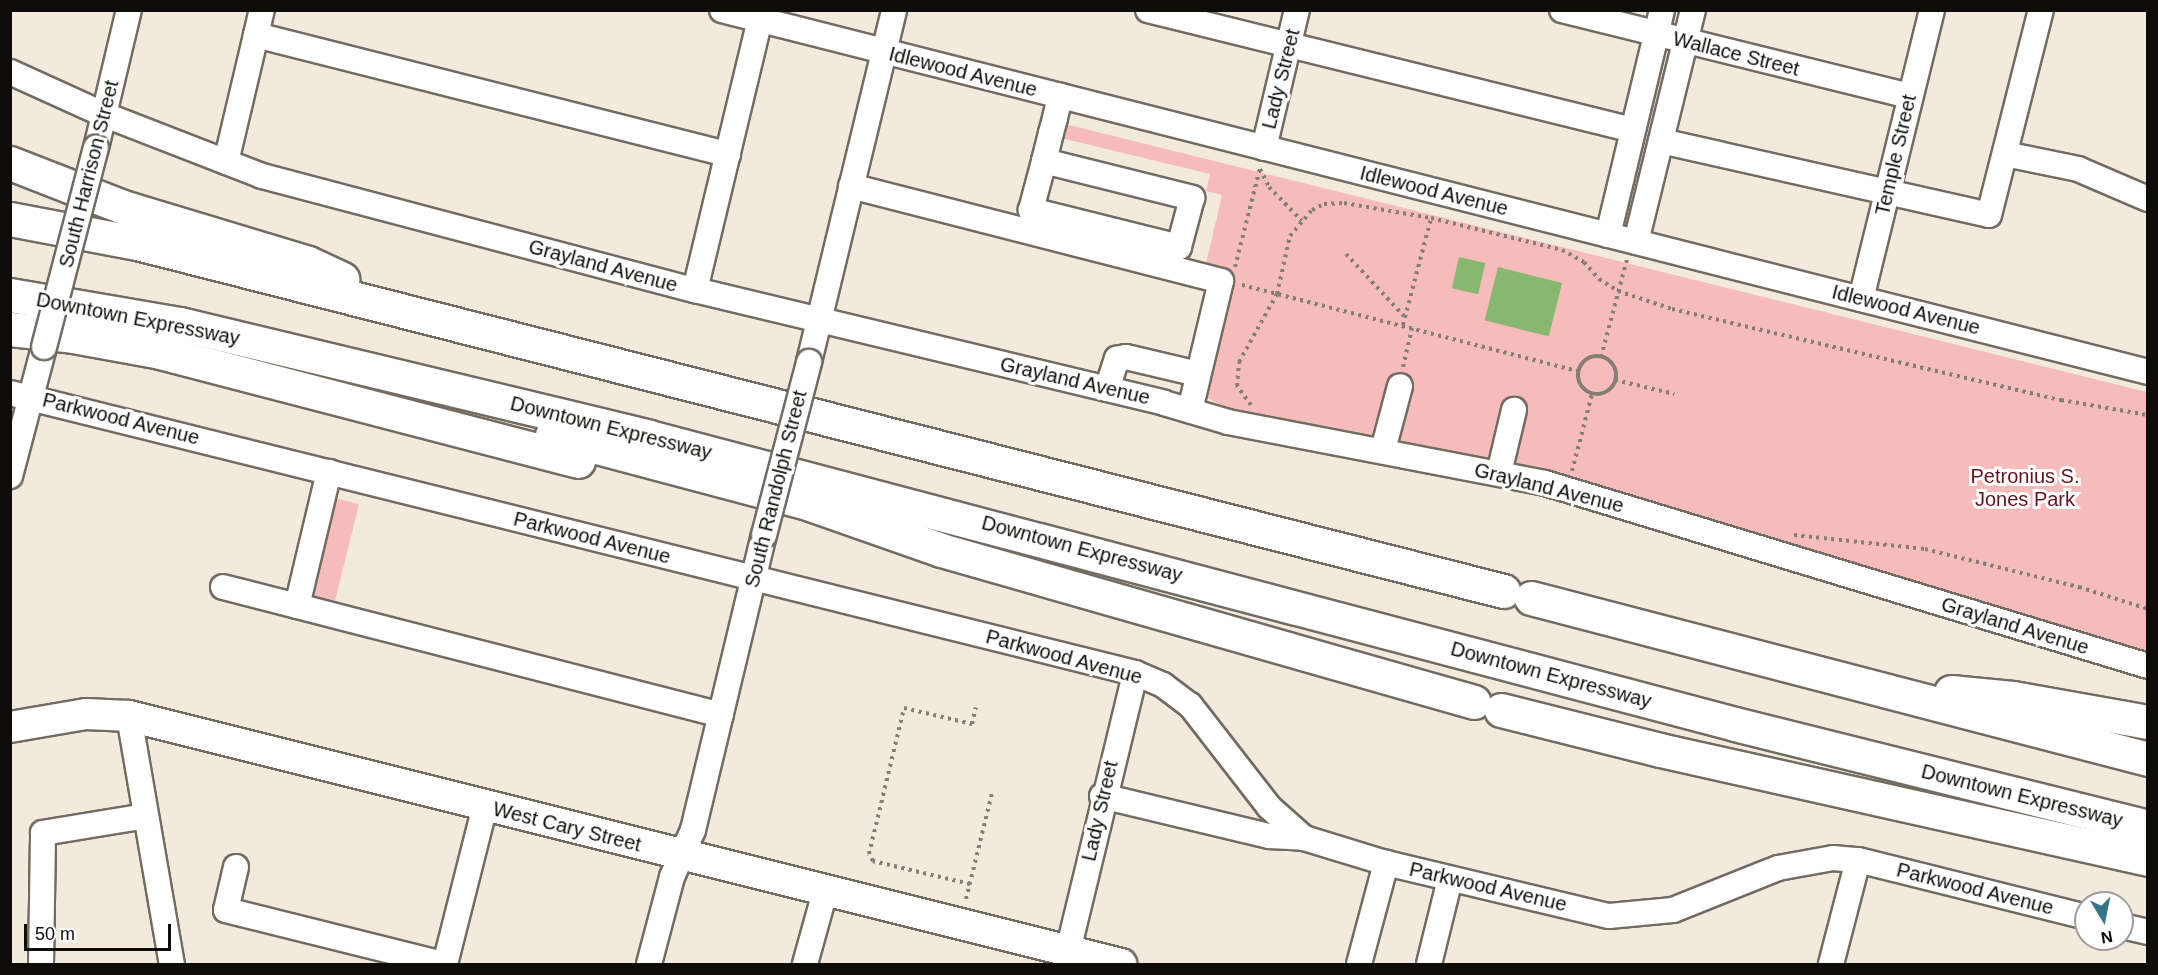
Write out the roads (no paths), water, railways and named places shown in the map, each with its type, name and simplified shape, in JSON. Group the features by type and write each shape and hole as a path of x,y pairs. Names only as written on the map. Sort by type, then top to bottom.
{"highway":[{"path":"10,163 123,207 308,263 415,314"},
{"path":"10,219 137,243 831,422 1517,594 2148,759"},
{"name":"Downtown Expressway","path":"10,295 180,324 672,443 1723,721 2148,827"},
{"path":"10,329 74,336 160,352 862,534 941,550"},
{"path":"264,345 572,441 807,503 941,550 1488,706 2148,859"},
{"path":"1865,684 2013,698 2148,722"},
{"path":"1986,823 2148,872"}],"main road":[{"name":"West Cary Street","path":"10,727 86,714 129,716 825,892 1121,964"}],"street":[{"name":"South Harrison Street","path":"10,476 18,398 44,347 105,114 129,10"},
{"path":"226,162 262,10"},
{"name":"Idlewood Avenue","path":"722,10 1608,235 1631,251 1861,299 2148,372"},
{"name":"South Randolph Street","path":"650,964 682,855 693,830 894,10"},
{"path":"1148,10 1632,130"},
{"name":"Lady Street","path":"1264,148 1297,10"},
{"name":"Wallace Street","path":"1562,10 1910,96"},
{"path":"1608,235 1662,10"},
{"path":"1631,251 1693,10"},
{"name":"Temple Street","path":"1861,299 1932,10"},
{"path":"1660,141 1989,215 2041,10"},
{"path":"695,290 760,20"},
{"path":"256,35 728,154"},
{"name":"Grayland Avenue","path":"10,72 105,114 262,176 695,290 1107,389 1228,422 1545,483 2148,666"},
{"path":"1029,220 1060,96"},
{"path":"2005,154 2078,169 2148,199"},
{"path":"1044,161 1192,198 1176,258"},
{"path":"851,186 1029,220 1176,258 1226,281 1198,374 1190,410"},
{"path":"1107,389 1117,359 1126,357 1198,374"},
{"path":"1383,450 1400,386"},
{"name":"Parkwood Avenue","path":"18,398 329,472 1135,673 1163,685 1190,705 1269,807 1304,838 1386,863 1609,916 1643,915 1684,907 1810,859 1858,860 2074,914"},
{"path":"1500,473 1514,410"},
{"path":"297,606 305,536 329,472"},
{"path":"223,587 721,715"},
{"name":"Lady Street","path":"1068,951 1102,796 1135,673"},
{"path":"129,716 172,964"},
{"path":"1102,796 1269,836 1304,838"},
{"path":"236,867 226,910 444,964 485,806"},
{"path":"41,964 43,833 146,816"},
{"path":"1831,964 1858,860"},
{"path":"1359,964 1386,863"},
{"path":"1429,964 1450,879"},
{"path":"805,964 825,892"}],"park label":[{"name":"Petronius S. Jones Park","path":"2025,488"}]}
